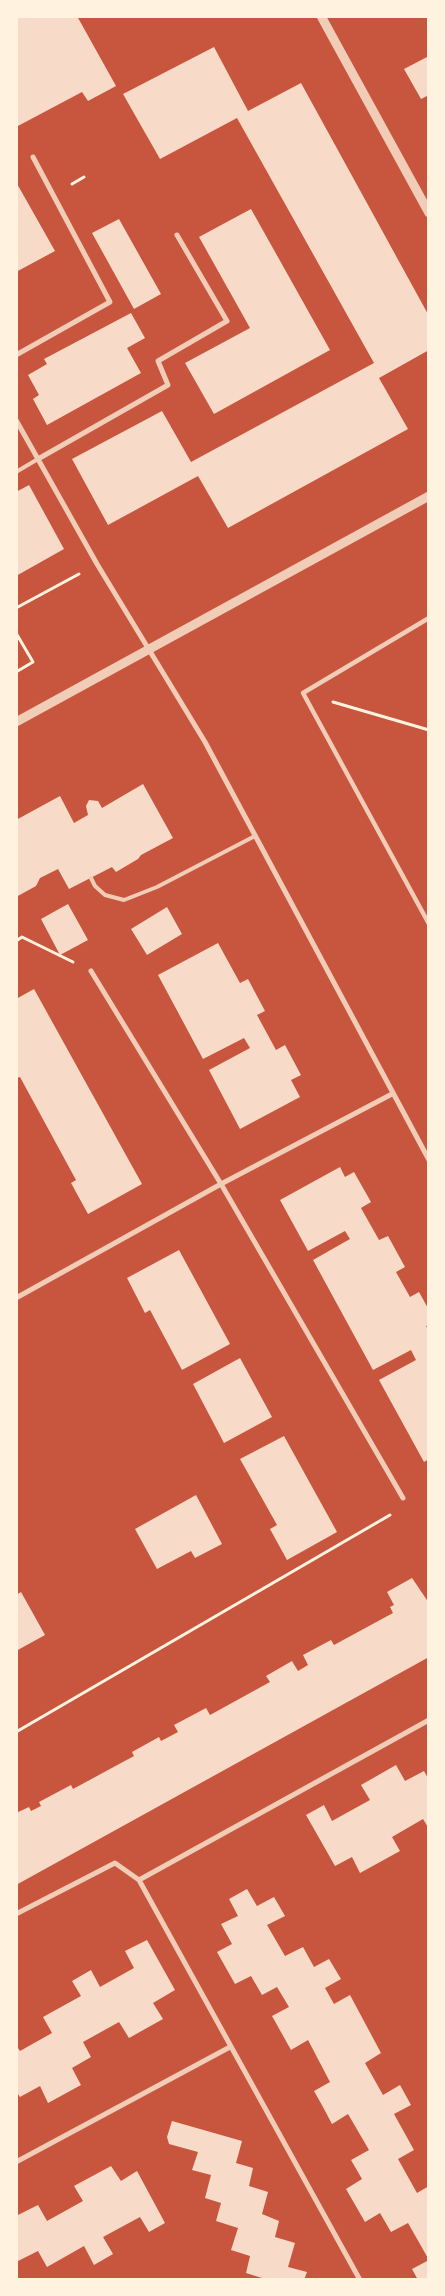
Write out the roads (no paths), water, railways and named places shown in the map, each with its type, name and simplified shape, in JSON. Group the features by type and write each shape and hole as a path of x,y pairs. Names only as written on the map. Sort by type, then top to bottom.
{"street":[{"path":"321,16 429,213"},
{"path":"16,355 110,302 33,157"},
{"path":"38,459 168,385 158,361 228,321 177,235"},
{"path":"16,420 97,564 205,742 429,1160"},
{"path":"16,722 429,496"},
{"path":"429,618 303,693 429,924"},
{"path":"91,971 221,1184 403,1498"},
{"path":"16,1298 350,1114 392,1094"},
{"path":"139,1880 429,1720"},
{"path":"16,1914 115,1863 139,1880 360,2280"},
{"path":"16,2162 230,2047"}],"lane":[{"path":"16,472 38,459"},
{"path":"91,878 95,886 106,895 124,900 157,887 255,836"}]}
